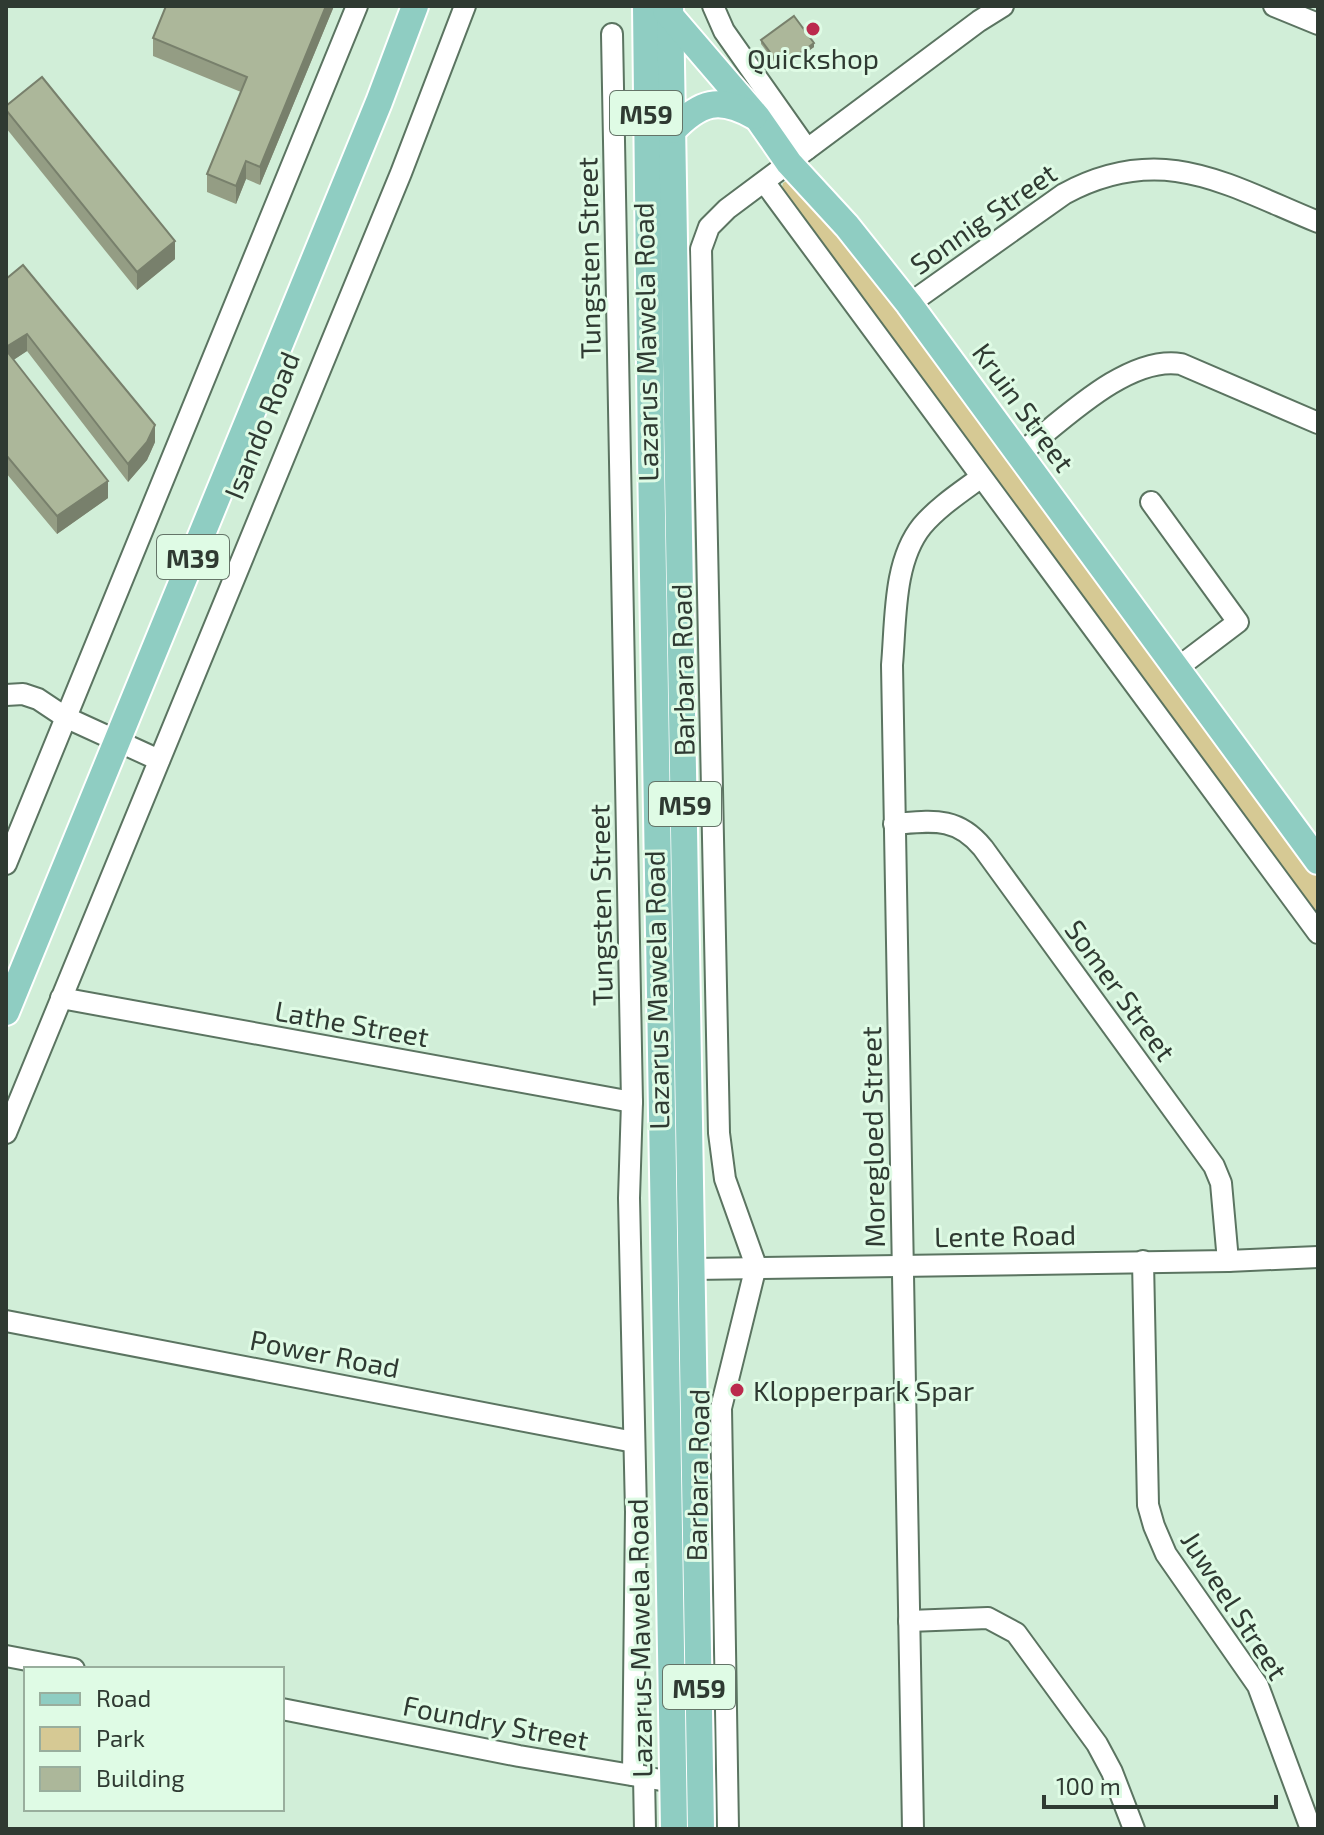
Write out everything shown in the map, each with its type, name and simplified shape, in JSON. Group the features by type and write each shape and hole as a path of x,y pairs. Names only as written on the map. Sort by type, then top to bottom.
{"main road":[{"name":"Isando Road","path":"6,1012 367,132 415,6"},
{"name":"Kruin Street","path":"662,8 757,117 798,156 1318,861"},
{"name":"Lazarus Mawela Road","path":"662,8 673,130 701,1829"},
{"name":"Lazarus Mawela Road","path":"662,8 666,1359 674,1829"},
{"path":"673,130 689,115 713,104 733,106 757,117"},
{"path":"666,1359 676,1299 680,1287 693,1269"}],"street":[{"path":"6,864 357,6"},
{"name":"Isando Road","path":"6,1133 401,173 465,6"},
{"path":"713,6 724,31 798,156"},
{"name":"Barbara Road","path":"728,1829 720,1419 722,1395 756,1266 725,1179 719,1133 701,249 716,218 765,183 974,14 1003,6"},
{"path":"1274,6 1318,24"},
{"name":"Tungsten Street","path":"612,34 632,1102 629,1198 639,1776 645,1829"},
{"name":"Sonnig Street","path":"909,304 1064,194 1085,182 1110,175 1150,169 1200,174 1318,222"},
{"path":"765,183 1318,933"},
{"path":"1018,455 1113,381 1139,368 1158,363 1181,364 1318,423"},
{"name":"Moregloed Street","path":"913,1829 892,665 902,569 908,549 925,523 980,478"},
{"path":"1151,502 1238,622 1176,669"},
{"path":"6,695 23,694 38,699 65,717 159,760"},
{"name":"Somer Street","path":"894,824 945,822 969,832 983,848 1214,1166 1221,1183 1228,1261"},
{"name":"Lathe Street","path":"61,998 632,1102"},
{"name":"Lente Road","path":"693,1269 1318,1257"},
{"name":"Juweel Street","path":"1143,1261 1148,1505 1151,1517 1166,1554 1258,1686 1311,1829"},
{"name":"Power Road","path":"6,1321 634,1442"},
{"path":"909,1621 988,1618 1016,1633 1097,1744 1112,1772 1134,1829"},
{"path":"6,1656 64,1667"},
{"name":"Foundry Street","path":"284,1709 673,1782 700,1781"}],"green space":[{"path":"791,179 834,225 1318,878 1318,919 793,205 782,188 783,183"}],"building":[{"path":"166,6 326,6 260,167 246,161 236,186 207,174 247,77 153,38"},
{"path":"794,16 814,43 781,67 761,40"},
{"path":"42,77 175,241 137,272 6,110 6,106"},
{"path":"23,265 155,425 147,442 128,464 27,334 6,347 6,279"},
{"path":"6,350 108,481 57,516 6,455"}],"place":[{"name":"Quickshop","path":"813,29"},
{"name":"Klopperpark Spar","path":"737,1390"}]}
